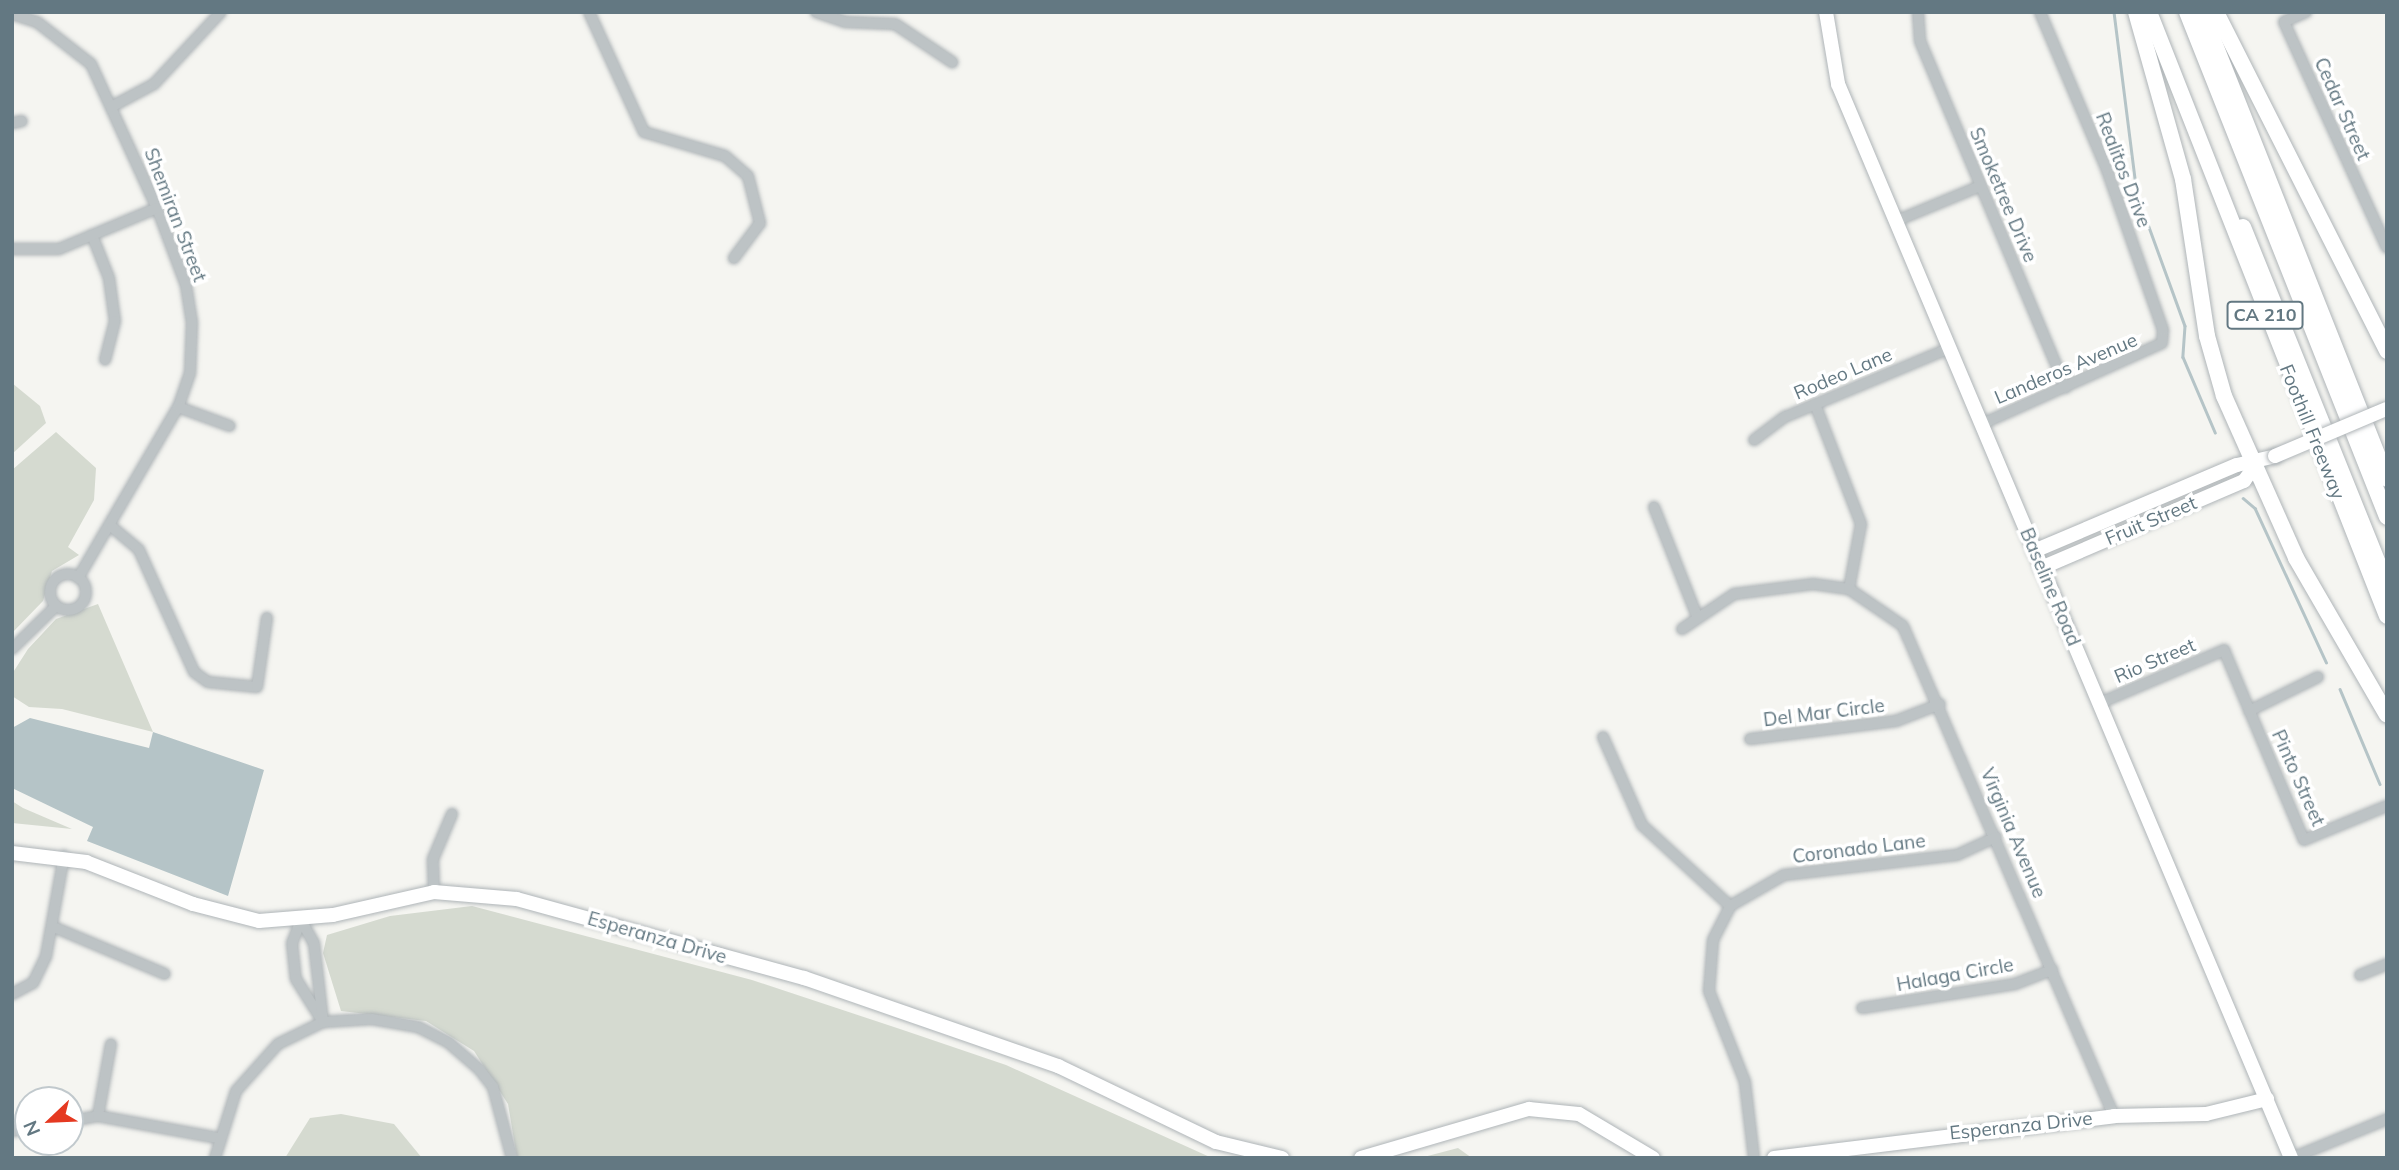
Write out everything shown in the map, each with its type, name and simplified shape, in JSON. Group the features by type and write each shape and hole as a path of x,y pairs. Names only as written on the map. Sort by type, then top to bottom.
{"highway":[{"path":"2136,12 2183,179 2214,366 2296,558 2387,715"},
{"name":"Foothill Freeway","path":"2149,12 2387,615"},
{"path":"2159,12 2387,585"},
{"path":"2187,12 2387,517"},
{"name":"CA 210","path":"2202,12 2387,479"},
{"path":"2216,12 2387,351"}],"main road":[{"name":"Baseline Road","path":"1826,12 1838,84 2292,1158"},
{"name":"Fruit Street","path":"2041,568 2244,481 2255,466 2386,409"},
{"name":"Fruit Street","path":"2034,551 2237,465 2255,466"},
{"name":"Esperanza Drive","path":"12,853 64,856 225,914 301,920 434,892 517,899 804,978 1058,1066 1216,1142 1282,1158"},
{"name":"Esperanza Drive","path":"1774,1158 2114,1116 2206,1114 2267,1099"},
{"path":"1361,1158 1529,1109 1591,1118 1653,1158"}],"street":[{"path":"111,107 154,84 221,12"},
{"path":"589,12 644,132 724,156 748,176 760,223 734,258"},
{"path":"816,12 845,22 895,24 952,62"},
{"name":"Smoketree Drive","path":"1918,12 1920,41 2066,388"},
{"name":"Realitos Drive","path":"2040,12 2107,170 2164,330 2162,343"},
{"name":"Cedar Street","path":"2306,12 2284,22 2387,248"},
{"name":"Shemiran Street","path":"12,14 70,43 91,64 157,208 186,285 192,322 190,373 178,407 112,527 78,579 82,603 73,610 56,606 12,649"},
{"path":"1896,221 1980,186"},
{"path":"12,249 59,249 157,208"},
{"path":"92,235 109,278 115,321 105,360"},
{"name":"Landeros Avenue","path":"1982,424 2162,343"},
{"name":"Rodeo Lane","path":"1754,440 1815,404 1950,348"},
{"path":"1682,629 1697,616 1734,594 1812,584 1849,589 1861,524 1815,404"},
{"path":"178,407 230,426"},
{"path":"1654,507 1697,616"},
{"path":"112,527 139,550 194,672 208,682 257,687 267,618"},
{"path":"56,606 50,590 55,580 78,579"},
{"name":"Virginia Avenue","path":"1849,589 1903,626 1940,704 2114,1116"},
{"name":"Rio Street","path":"2100,704 2224,650"},
{"name":"Pinto Street","path":"2224,650 2304,840 2387,806"},
{"path":"2249,711 2318,677"},
{"name":"Del Mar Circle","path":"1751,739 1896,721 1940,704"},
{"path":"1603,737 1642,825 1730,906 1713,940 1709,991 1745,1082 1754,1158"},
{"path":"434,892 432,859 452,814"},
{"name":"Coronado Lane","path":"1730,906 1784,876 1957,855 1996,837"},
{"path":"12,994 33,983 56,928 64,856"},
{"path":"301,920 314,943 323,1022"},
{"path":"301,920 292,943 300,988 323,1022"},
{"path":"56,928 165,974"},
{"path":"2360,975 2387,964"},
{"name":"Halaga Circle","path":"1862,1008 2015,984 2052,970"},
{"path":"300,988 309,991 319,980"},
{"path":"215,1158 218,1138 236,1091 255,1065 278,1044 323,1022 372,1019 418,1027 449,1043 493,1087 512,1158"},
{"path":"98,1116 111,1044"},
{"path":"84,1118 98,1116 218,1138"},
{"path":"2292,1158 2387,1119"}],"shaded area":[{"path":"12,383 40,406 46,423 12,454"},
{"path":"56,432 96,468 94,500 68,547 79,555 52,571 43,601 12,633 12,470"},
{"path":"98,604 153,732 62,709 29,707 12,696 12,674 28,649 56,619"},
{"path":"30,718 149,748 153,732 264,770 228,896 87,841 93,827 12,788 12,728"},
{"path":"12,801 23,808 72,829 12,823"},
{"path":"472,906 752,980 1006,1065 1212,1158 517,1158 508,1104 474,1051 426,1021 341,1011 323,953 327,935 390,916"},
{"path":"341,1114 394,1124 422,1158 285,1158 310,1118"},
{"path":"1458,1148 1472,1158 1420,1158"}],"waterway":[{"path":"2114,12 2137,194 2185,326 2183,357 2215,432"},
{"path":"2243,498 2255,508 2326,662"},
{"path":"2340,689 2380,784"}]}
